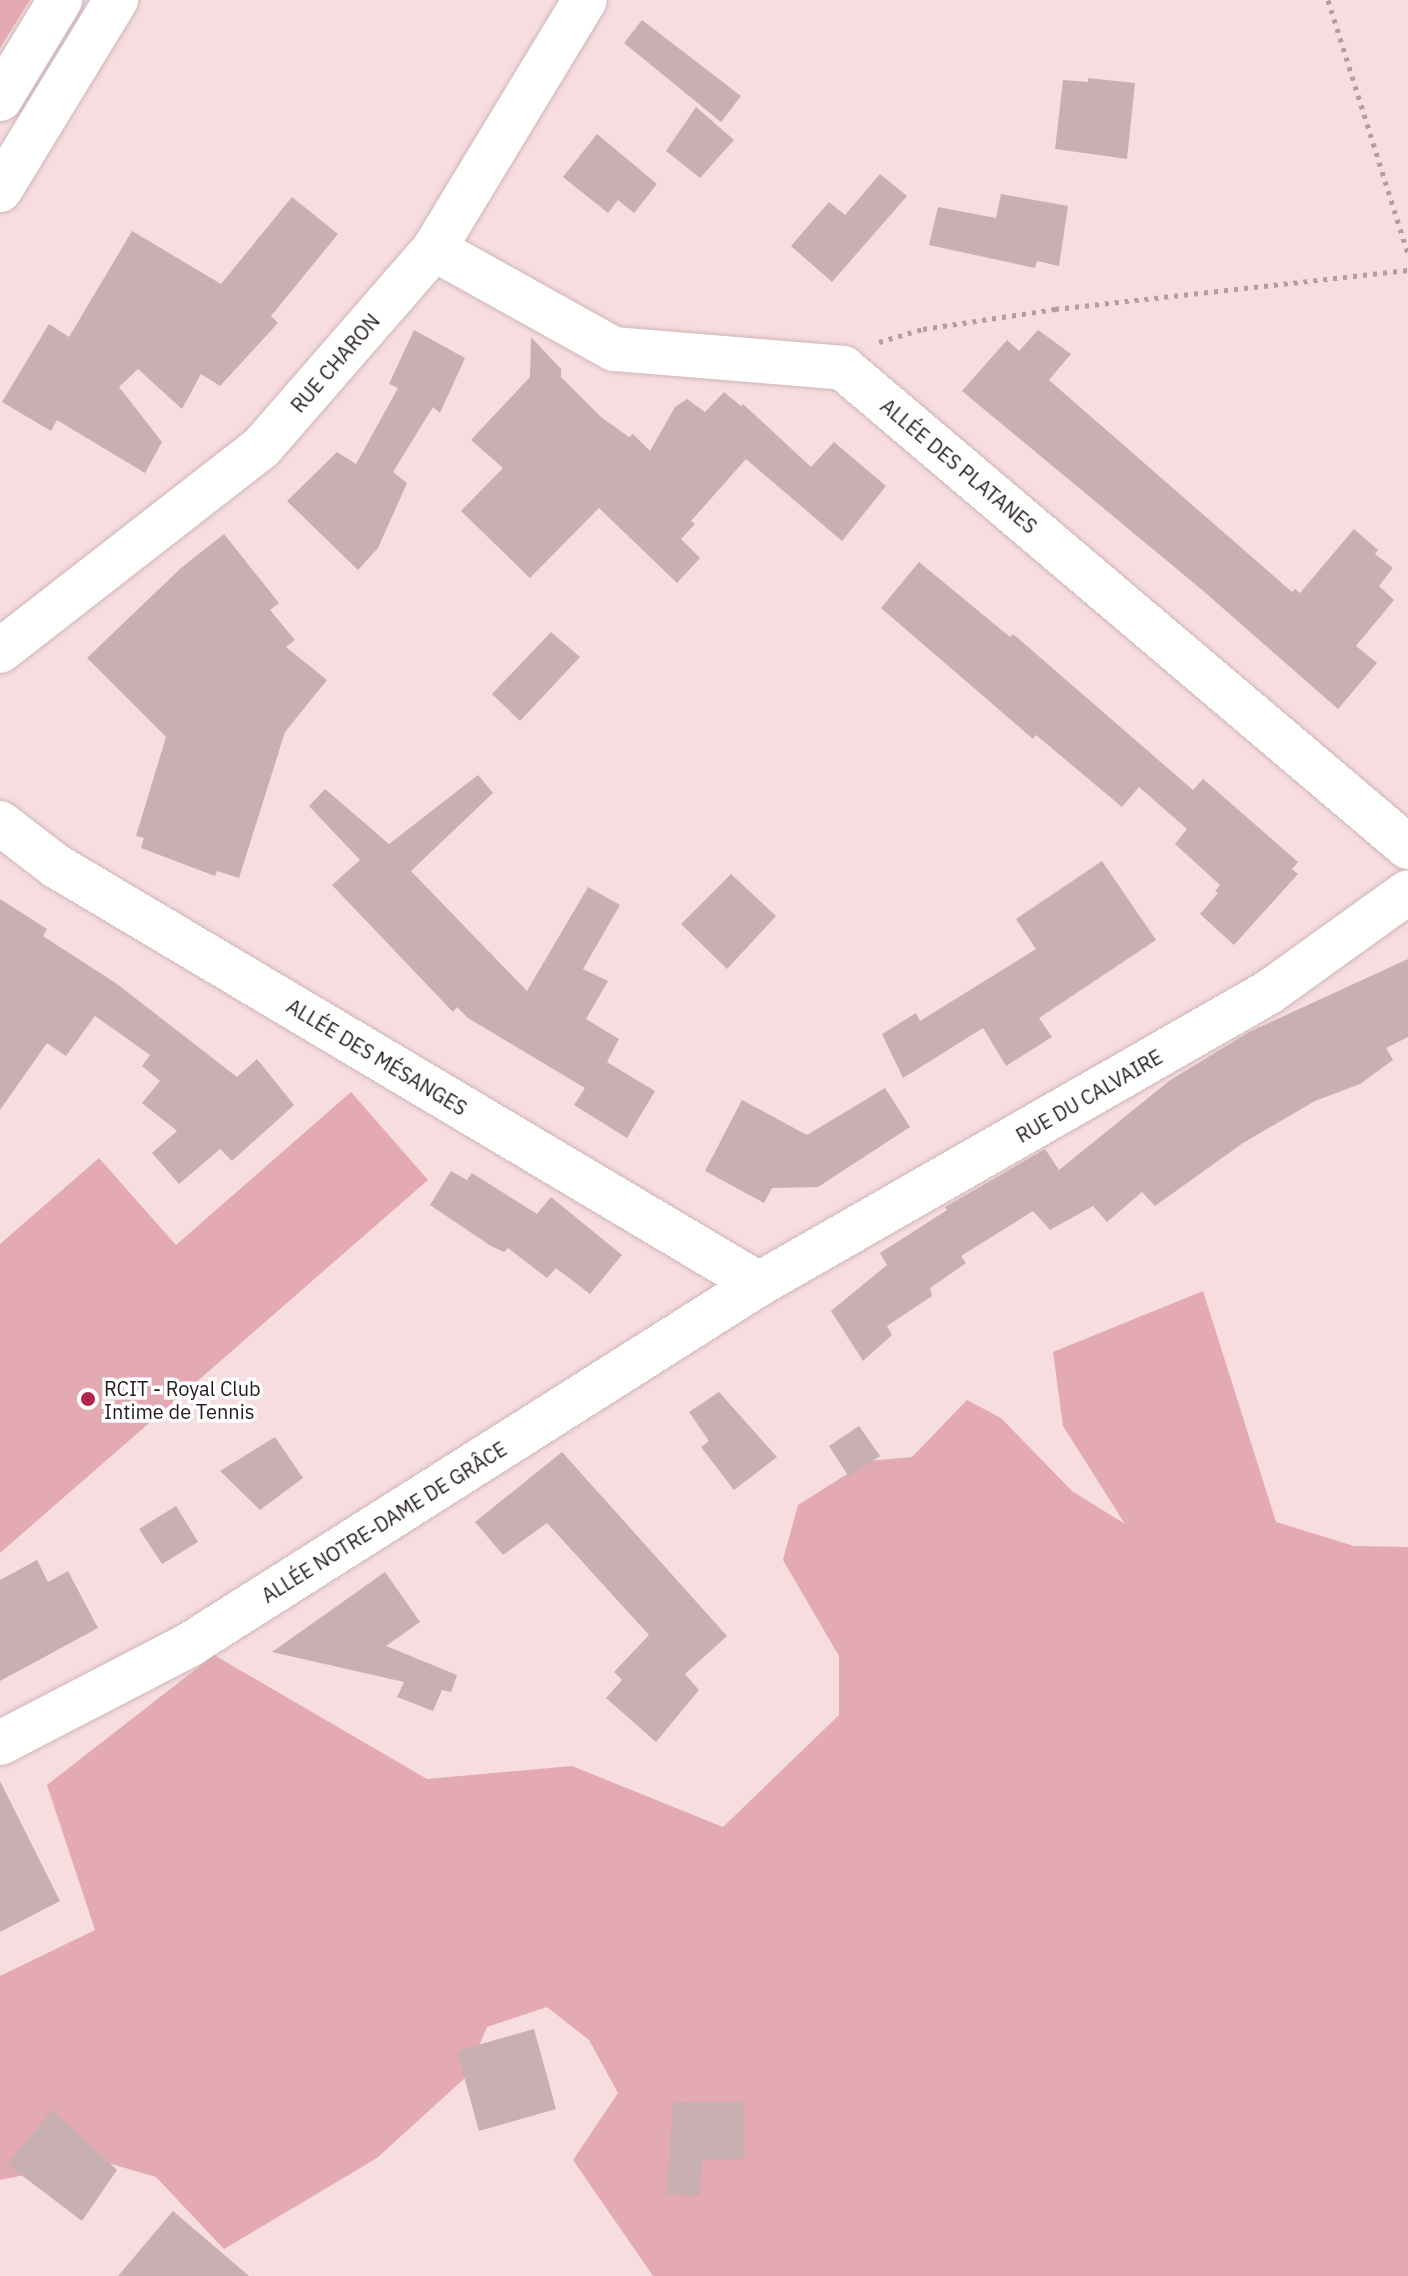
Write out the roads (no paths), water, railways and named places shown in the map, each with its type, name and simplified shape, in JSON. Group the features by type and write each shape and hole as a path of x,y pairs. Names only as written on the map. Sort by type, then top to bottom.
{"street":[{"path":"0,99 60,0"},
{"path":"0,190 116,0"},
{"name":"RUE CHARON","path":"0,651 261,448 434,249 585,0"},
{"name":"ALLÉE DES PLATANES","path":"434,249 614,349 843,368 1408,847"},
{"name":"ALLÉE DES MÉSANGES","path":"0,823 56,866 759,1284"},
{"name":"RUE DU CALVAIRE","path":"759,1284 1269,992 1408,892"},
{"name":"ALLÉE NOTRE-DAME DE GRÂCE","path":"0,1743 189,1645 759,1284"}],"place":[{"name":"RCIT - Royal Club Intime de Tennis","path":"88,1399"}]}
